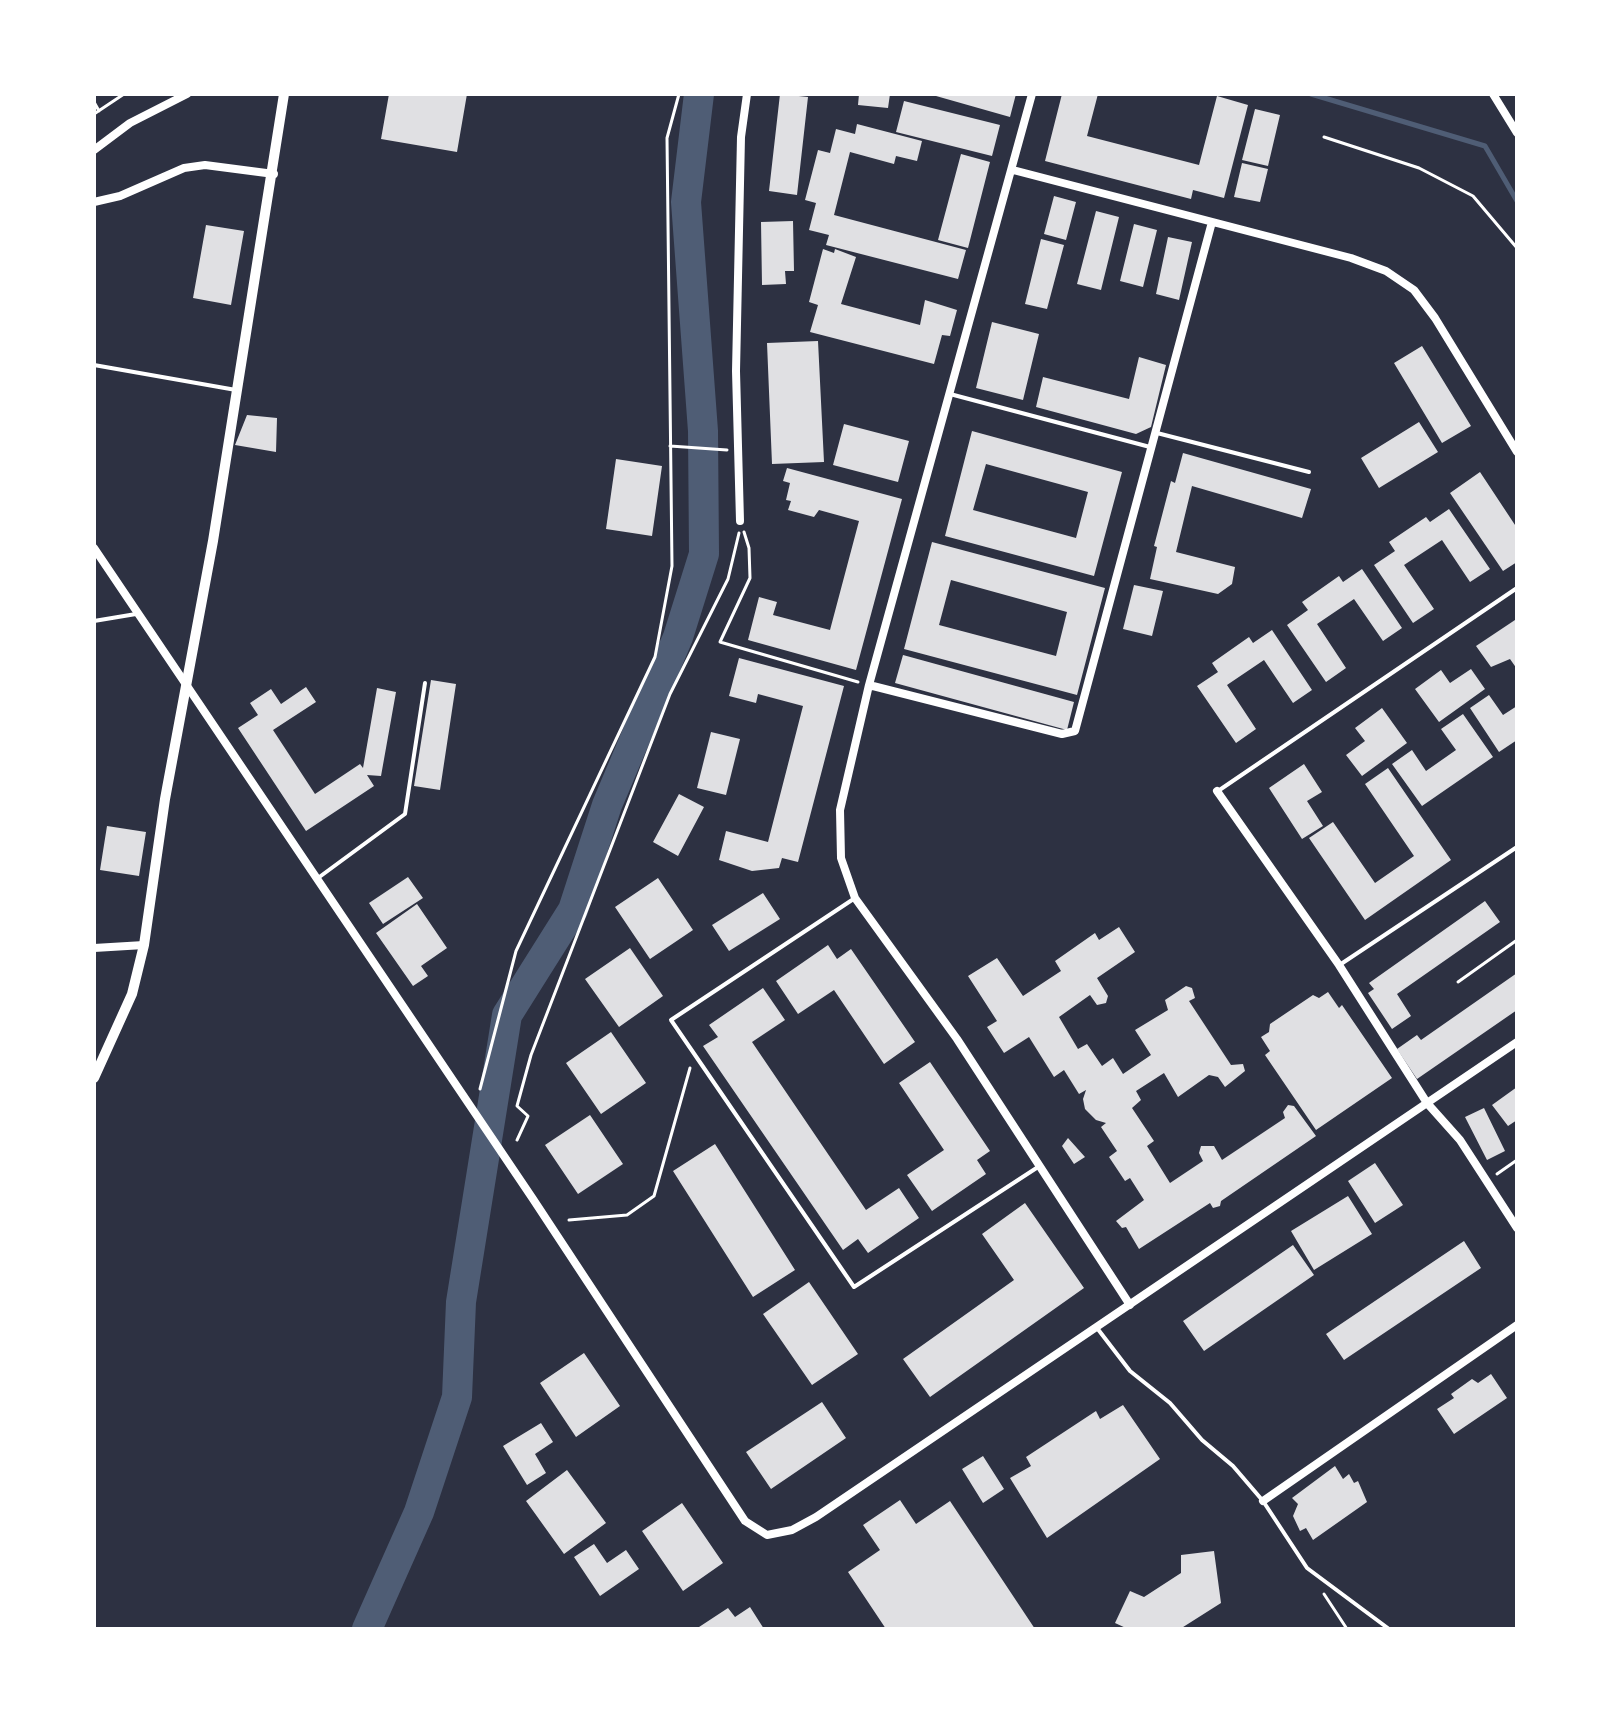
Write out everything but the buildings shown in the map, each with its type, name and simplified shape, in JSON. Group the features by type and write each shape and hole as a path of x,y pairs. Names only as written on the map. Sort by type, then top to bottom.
{"street":[{"path":"94,150 130,123 187,94"},
{"path":"94,1078 132,994 144,945 165,799 188,686 274,174 284,94"},
{"path":"740,521 736,371 741,137 747,94"},
{"path":"1032,94 869,685 840,810 841,858 855,898 957,1039 1130,1305"},
{"path":"1493,94 1517,133"},
{"path":"94,202 120,196 184,168 205,165 274,174"},
{"path":"1013,170 1351,258 1386,271 1414,290 1435,318 1517,452"},
{"path":"869,685 1062,734 1075,731 1212,222"},
{"path":"94,548 533,1199 745,1521 767,1535 792,1530 816,1517 1517,1042"},
{"path":"1217,791 1339,965 1427,1103 1460,1140 1517,1228"},
{"path":"94,948 144,945"},
{"path":"1263,1501 1517,1325"}],"lane":[{"path":"94,365 238,390"},
{"path":"950,394 1150,447"},
{"path":"1154,433 1309,472"},
{"path":"1217,791 1517,588"},
{"path":"94,621 139,614"},
{"path":"318,878 405,814 425,683"},
{"path":"1339,965 1517,847"},
{"path":"855,898 671,1020 694,1054 854,1287 1038,1167"},
{"path":"1097,1328 1130,1371 1170,1403 1263,1501 1307,1568 1389,1629"}],"path":[{"path":"94,114 124,94"},
{"path":"480,1089 516,951 655,657 672,566 667,138 679,94"},
{"path":"94,102 99,111"},
{"path":"1324,137 1419,168 1473,196 1517,248"},
{"path":"669,446 722,449"},
{"path":"740,521 749,548 750,578 720,642 869,685"},
{"path":"517,1140 528,1116 517,1106 531,1055 670,694 728,579 738,545 740,521"},
{"path":"1458,982 1517,940"},
{"path":"569,1220 627,1215 654,1196 694,1054"},
{"path":"1486,1181 1517,1160"},
{"path":"1323,1592 1347,1629"}],"waterway":[{"path":"367,1629 419,1512 457,1397 461,1302 507,1015 573,910 607,805 678,637 704,554 703,431 686,202 699,94"},
{"path":"1311,94 1485,146 1517,201"}]}
